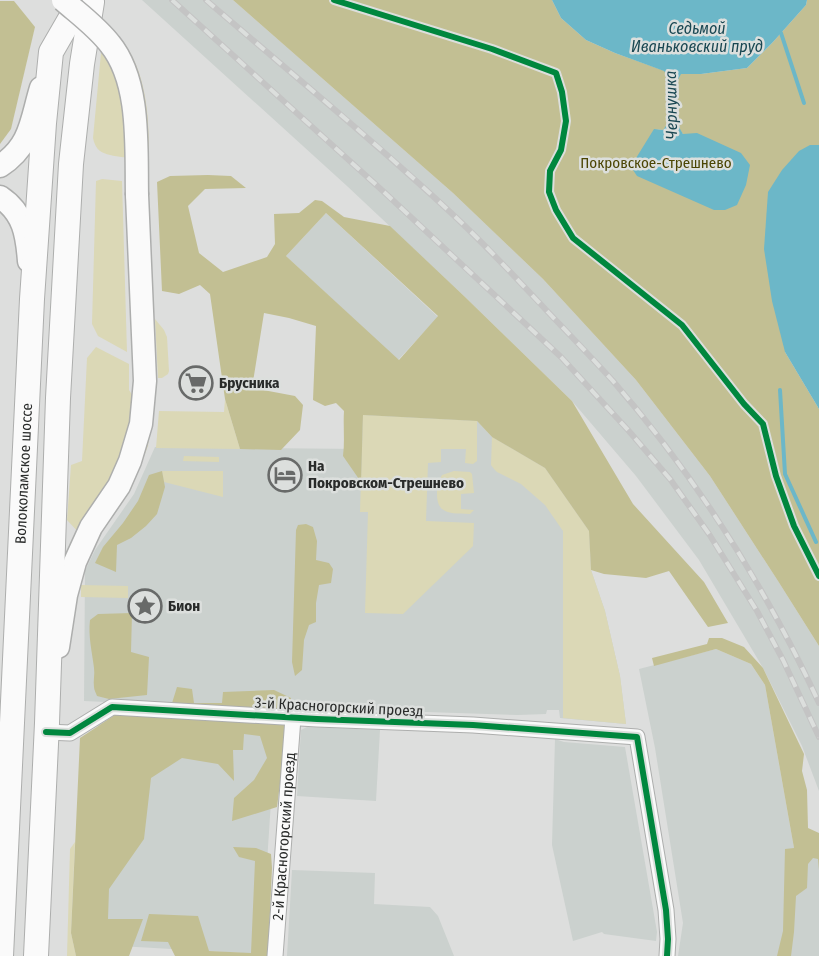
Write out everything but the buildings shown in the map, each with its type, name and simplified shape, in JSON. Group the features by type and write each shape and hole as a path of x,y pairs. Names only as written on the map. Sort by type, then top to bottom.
{"main road":[{"path":"46,727 66,595 75,562 91,526 119,486 130,461 141,424 146,381 132,91 127,75 111,44 63,0"},
{"name":"Волоколамское шоссе","path":"1,956 32,299 44,123 51,52 81,0"},
{"name":"Волоколамское шоссе","path":"36,956 58,398 70,175 82,64 92,0"},
{"path":"0,166 18,152 27,135 51,52"},
{"path":"0,197 15,210 24,230 28,246 32,299"}],"street":[{"name":"3-й Красногорский проезд","path":"46,727 70,733 112,707 293,718 473,725 637,736 666,910 667,956"},
{"name":"2-й Красногорский проезд","path":"276,956 293,718"}],"shaded area":[{"path":"142,0 233,0 453,193 543,279 636,380 710,476 819,646 819,791 802,746 763,668 699,560 636,476 572,401 347,186"},
{"path":"104,21 126,46 139,72 148,115 149,159 110,155 99,150 94,142"},
{"path":"102,179 122,181 127,352 98,336 92,324 96,181"},
{"path":"326,213 438,317 398,360 286,256"},
{"path":"155,319 167,337 169,371 162,378 158,378"},
{"path":"96,347 129,364 129,390 138,404 152,408 148,446 131,489 100,526 81,535 67,520 71,465 82,461 87,358"},
{"path":"225,399 240,449 156,448 159,411 224,412"},
{"path":"363,415 477,421 492,437 545,468 589,531 591,570 605,611 620,676 626,724 560,718 559,710 547,710 546,714 518,715 305,708 277,710 84,701 85,571 95,550 134,494 155,447 362,449"},
{"path":"363,415 477,421 477,461 473,464 465,463 466,449 441,449 441,462 428,463 426,521 474,523 473,546 403,614 365,613 368,512 360,512"},
{"path":"492,437 545,468 589,531 591,570 605,611 620,676 626,724 563,718 563,531 545,505 521,484 494,469 491,465"},
{"path":"184,456 219,457 219,462 183,461"},
{"path":"162,471 223,471 223,497 164,482"},
{"path":"454,471 472,474 474,493 461,494 461,509 474,510 470,514 447,512 443,510 438,501 437,489 442,475"},
{"path":"81,585 128,586 128,598 81,597"},
{"path":"716,649 751,664 765,685 794,848 819,846 819,956 678,956 683,923 655,748 639,669"},
{"path":"112,715 276,725 261,954 83,944 98,725"},
{"path":"307,727 380,730 376,801 297,796 301,730"},
{"path":"555,739 564,742 625,747 657,932 656,941 602,932 573,941 552,845"},
{"path":"75,842 71,933 76,956 67,956 70,849"},
{"path":"292,870 375,873 374,904 430,907 438,916 454,956 287,956"}],"green space":[{"name":"Покровское-Стрешнево","path":"233,0 552,0 561,18 586,40 665,71 701,74 747,68 806,5 807,0 819,0 819,145 810,145 785,352 819,409 819,646 710,476 636,380 543,279 453,193","holes":["670,102 676,103 679,129 683,134 653,129 663,130 668,125"]},
{"path":"0,1 14,1 35,27 11,129 0,144"},
{"path":"170,176 231,176 246,188 205,189 188,206 199,253 223,272 267,257 275,244 274,214 299,213 315,200 322,201 344,217 390,226 572,401 633,504 704,582 728,623 708,627 669,571 646,578 604,574 591,570 589,531 545,468 492,437 477,421 363,415 361,482 343,456 344,411 336,403 325,406 313,400 316,326 264,313 252,388 295,396 303,405 300,430 281,450 240,449 225,399 210,294 200,285 179,294 162,291 157,182","holes":["326,213 438,316 399,360 286,256"]},
{"path":"162,471 165,487 157,514 131,538 117,545 116,572 95,563 103,547 138,501 149,475"},
{"path":"306,524 313,527 317,541 316,560 329,563 333,569 331,583 319,585 316,622 309,625 304,640 302,670 295,676 292,662 296,530 298,525"},
{"path":"132,613 131,652 149,657 147,695 109,699 97,696 94,689 90,620 98,614"},
{"path":"709,638 722,638 744,647 763,668 804,754 802,771 807,790 808,828 819,833 819,870 818,859 813,858 808,864 807,888 796,896 791,956 777,956 783,931 785,849 794,848 765,685 751,664 716,649 654,666 652,658 707,644"},
{"path":"177,687 192,689 194,703 222,703 223,692 274,690 291,698 277,807 232,821 234,798 254,780 267,758 260,736 244,734 243,750 233,750 234,781 218,764 182,758 151,778 144,839 109,889 108,919 143,919 129,956 76,956 71,933 80,738 118,713 168,716"},
{"path":"233,847 256,848 271,854 268,956 175,956 168,942 141,941 149,914 198,916 209,951 251,953 255,861 239,857"}],"water":[{"name":"Седьмой Иваньковский пруд","path":"552,0 807,0 806,5 747,68 701,74 681,74 674,87 664,71 586,40 561,18"},
{"name":"Чернушка","path":"673,94 677,120 683,134 697,133 741,153 750,165 746,185 737,205 725,210 714,210 637,176 633,170 633,163 654,129 663,130 666,126"},
{"path":"810,145 819,145 819,409 785,352 772,301 764,249 768,192 782,170 799,151"}],"waterway":[{"path":"781,33 804,103"},
{"path":"780,390 785,474 816,542"}],"railway":[{"path":"172,0 384,192 561,357 628,430 670,479 709,534 757,611 819,737"},
{"path":"206,0 462,223 613,381 673,456 727,535 776,618 819,703"}],"cycle path":[{"path":"334,0 492,49 556,73 562,92 566,121 561,150 550,171 549,192 556,210 573,238 682,325 744,404 763,424 776,476 794,526 819,576"},
{"path":"46,732 70,733 112,707 473,725 637,737 666,910 667,956"}],"place":[{"name":"Брусника","path":"196,383"},
{"name":"На Покровском-Стрешнево","path":"285,475"},
{"name":"Бион","path":"145,606"}]}
